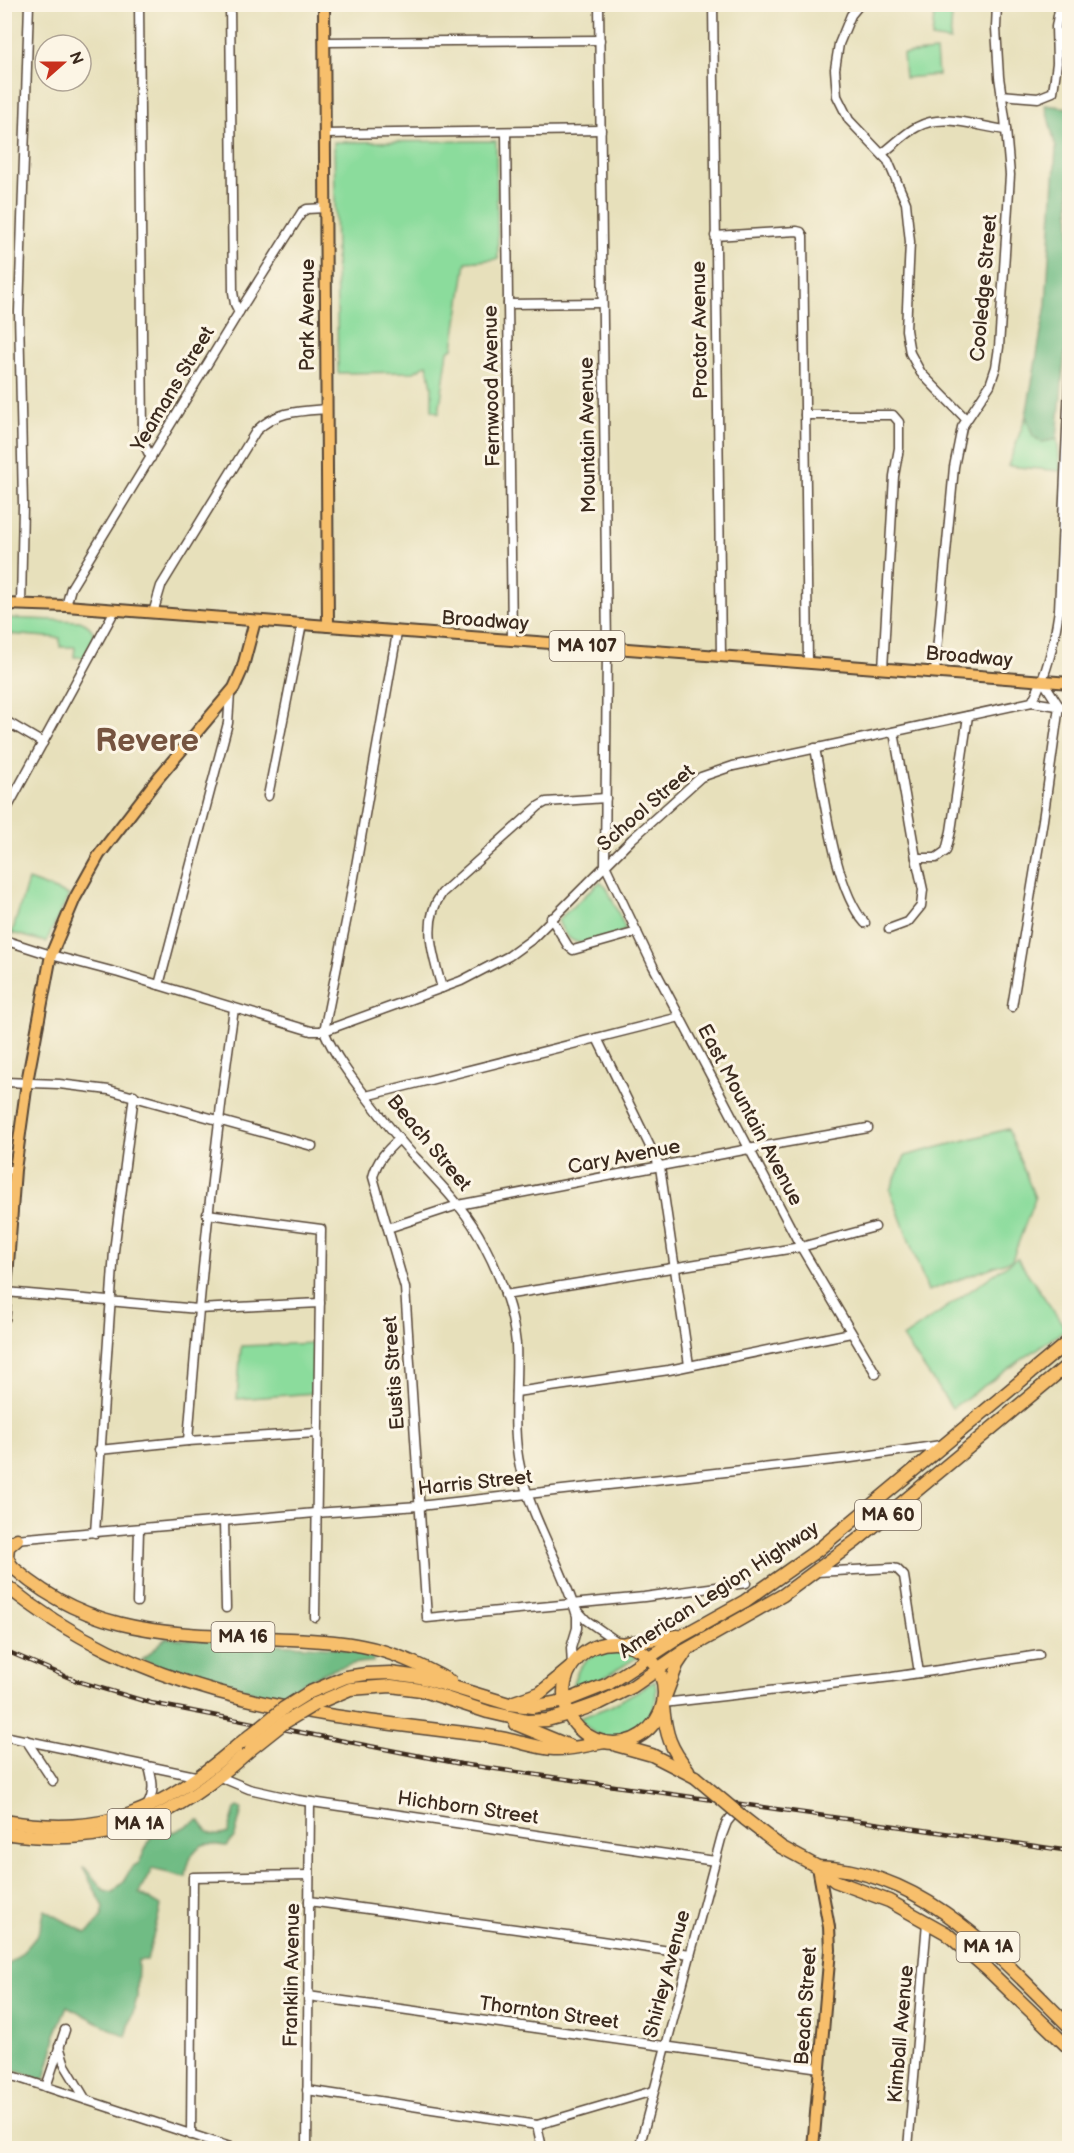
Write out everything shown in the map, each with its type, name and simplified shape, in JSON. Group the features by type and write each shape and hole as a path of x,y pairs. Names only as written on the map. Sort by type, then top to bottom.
{"highway":[{"name":"American Legion Highway","path":"565,1701 608,1684 692,1630 745,1601 807,1558 1070,1340"},
{"name":"American Legion Highway","path":"569,1714 614,1697 691,1647 757,1611 816,1572 1070,1362"},
{"path":"8,1562 10,1540"},
{"name":"MA 16","path":"8,1562 57,1599 77,1610 112,1623 163,1632 333,1642 364,1646 412,1662 477,1702"},
{"path":"4,1584 66,1628 112,1654 160,1675 211,1691 255,1702 351,1719 486,1736 548,1748 574,1748"},
{"path":"4,1595 21,1597"},
{"path":"621,1643 669,1638 692,1630"},
{"name":"MA 1A","path":"477,1702 515,1702 533,1696 593,1648 608,1643 621,1643 637,1648 650,1658 658,1669 663,1685 666,1731 678,1757 695,1777 737,1816 842,1884 889,1901 927,1922 963,1946 1070,2049"},
{"path":"572,1667 565,1683 565,1701 569,1714 583,1732 605,1742 627,1742 642,1734 654,1723 679,1661 691,1647"},
{"name":"MA 1A","path":"4,1821 38,1826 67,1826 105,1821 144,1810 172,1796 200,1777 284,1708 311,1698 346,1677 371,1673 420,1677 574,1748 605,1742 652,1755 695,1777"},
{"name":"MA 1A","path":"4,1833 64,1838 90,1836 120,1830 149,1820 177,1807 220,1776 311,1698"},
{"name":"MA 60","path":"500,1702 532,1707 565,1701"},
{"name":"MA 60","path":"477,1702 532,1721 547,1720 569,1714"},
{"name":"MA 1A","path":"818,1867 842,1869 873,1877 907,1891 941,1909 986,1944 1070,2027"}],"main road":[{"name":"Park Avenue","path":"324,4 328,626"},
{"name":"Broadway","path":"4,604 66,606 1070,683"},
{"path":"4,1318 10,1170 51,955 75,898 99,855 159,777 230,693 242,670 255,621"},
{"name":"Beach Street","path":"813,2148 830,1944 818,1867"}],"street":[{"path":"21,605 23,505 19,312 28,4"},
{"path":"139,4 143,435 151,458"},
{"path":"230,4 233,292 239,312"},
{"name":"Mountain Avenue","path":"599,4 607,648 605,866"},
{"name":"Proctor Avenue","path":"713,4 721,656"},
{"path":"860,4 851,15 838,44 835,69 836,89 842,109 849,120 883,153 904,193 909,219 910,242 906,330 908,346 921,373 966,418"},
{"name":"Cooledge Street","path":"935,672 954,467 966,418 990,385 996,367 1004,285 1010,176 997,43 997,4"},
{"path":"1001,95 1038,98 1053,92 1057,63 1056,27 1060,4"},
{"path":"324,42 600,40"},
{"path":"883,153 915,128 932,121 948,120 1006,130"},
{"path":"325,134 601,130"},
{"name":"Fernwood Avenue","path":"506,132 512,640"},
{"name":"Yeamans Street","path":"66,606 70,590 302,212 307,209 326,208"},
{"path":"715,236 801,232 803,238 808,663"},
{"path":"508,304 602,303"},
{"path":"1032,702 1043,681 1053,651 1059,610 1070,362"},
{"path":"153,613 161,586 256,431 283,413 327,410"},
{"path":"805,415 893,415 899,424 882,669"},
{"path":"1059,610 1070,609"},
{"path":"4,814 115,610"},
{"path":"268,796 302,624"},
{"path":"4,940 311,1031 324,1031 349,906 397,633"},
{"path":"1012,1007 1059,706 1043,681"},
{"path":"159,985 228,723 230,693"},
{"name":"School Street","path":"324,1031 461,981 509,956 531,940 605,866 701,777 733,766 1032,702 1070,708"},
{"path":"916,858 936,858 946,851 968,716"},
{"path":"4,720 43,743"},
{"path":"889,930 908,922 921,906 923,890 894,732"},
{"path":"815,748 835,851 845,887 853,908 865,922"},
{"path":"442,988 431,944 429,921 435,902 442,892 538,806 546,802 606,798"},
{"name":"East Mountain Avenue","path":"605,866 680,1017 801,1247 876,1374"},
{"path":"551,918 568,946 573,950 637,932"},
{"path":"188,1441 207,1214 234,1009"},
{"path":"366,1096 680,1017"},
{"name":"Beach Street","path":"324,1031 334,1054 399,1139 458,1205 484,1244 498,1273 516,1342 518,1451 528,1494 573,1604 578,1623 571,1648 572,1667"},
{"path":"597,1038 660,1167 689,1365"},
{"path":"4,1082 59,1084 134,1095 218,1121 312,1146"},
{"path":"95,1533 110,1299 134,1095"},
{"name":"Cary Avenue","path":"388,1228 458,1205 868,1128"},
{"name":"Eustis Street","path":"399,1139 382,1155 375,1166 373,1177 405,1288 427,1618 573,1604"},
{"path":"207,1214 321,1229 315,1617"},
{"path":"505,1295 801,1247 875,1227"},
{"path":"6,1292 110,1299 198,1309 320,1303"},
{"path":"516,1392 689,1365 851,1333"},
{"path":"99,1450 188,1441 317,1433"},
{"name":"Harris Street","path":"10,1540 419,1506 838,1459 947,1443"},
{"path":"224,1521 226,1608"},
{"path":"137,1602 139,1529"},
{"path":"816,1572 892,1568 901,1572 904,1576 919,1673"},
{"path":"573,1604 746,1583"},
{"name":"Beach Street","path":"573,1604 586,1620 621,1643"},
{"path":"663,1703 919,1673 1039,1655"},
{"path":"4,1736 200,1777"},
{"path":"26,1740 53,1781"},
{"path":"144,1810 153,1792 149,1767"},
{"name":"Hichborn Street","path":"220,1776 254,1790 310,1802 715,1861"},
{"name":"Franklin Avenue","path":"307,2148 310,1802"},
{"name":"Shirley Avenue","path":"639,2148 724,1829 737,1816"},
{"path":"191,2135 193,1877 309,1875"},
{"path":"309,1901 567,1935 690,1954"},
{"name":"Kimball Avenue","path":"908,2148 927,1922"},
{"name":"Thornton Street","path":"308,1996 820,2068"},
{"path":"46,2087 64,2030"},
{"path":"59,2046 65,2065 86,2100"},
{"path":"16,2077 233,2148"},
{"path":"307,2090 537,2125 653,2091"},
{"path":"537,2125 542,2148"}],"green space":[{"path":"934,15 952,15 950,41 932,38"},
{"path":"936,51 938,75 905,78 903,54"},
{"path":"1045,105 1069,108 1070,297 1057,439 1042,442 1033,436 1026,416 1046,305 1056,148"},
{"path":"496,141 498,259 466,262 453,348 448,351 439,413 432,410 432,386 427,364 414,372 338,373 334,142"},
{"path":"1026,416 1030,429 1038,440 1057,439 1061,471 1008,466"},
{"path":"4,618 80,621 91,628 93,636 84,657 74,657 75,647 60,647 60,638 8,634 5,631"},
{"path":"28,880 69,895 46,942 12,933"},
{"path":"600,882 606,886 626,930 587,943 570,939 558,920"},
{"path":"1008,1129 1035,1198 1012,1260 928,1291 890,1190 905,1156"},
{"path":"1017,1258 1066,1329 952,1408 903,1338"},
{"path":"315,1343 314,1393 237,1399 241,1346"},
{"path":"166,1638 339,1648 373,1656 373,1662 347,1665 321,1674 274,1701 208,1674 190,1670 171,1670 142,1660"},
{"path":"608,1650 638,1657 602,1679 571,1691 576,1675 583,1664 600,1652"},
{"path":"655,1681 656,1699 651,1714 642,1725 630,1733 616,1737 603,1736 590,1730 580,1718 611,1706"},
{"path":"238,1807 242,1809 235,1836 227,1846 206,1844 197,1849 189,1862 186,1877 152,1869 139,1893 161,1906 147,1960 138,1960 137,1998 126,2037 67,2006 54,2037 56,2038 45,2079 42,2080 11,2069 5,2081 4,1968 38,1934 45,1910 86,1933 89,1932 102,1916 104,1907 83,1868 104,1890 113,1892 123,1882 132,1867 139,1863 151,1837 145,1834 169,1823 172,1833 199,1820 211,1834 223,1835 228,1833 235,1809"}],"railway":[{"path":"4,1650 77,1681 151,1703 461,1764 1070,1851"}],"district":[{"name":"Revere","path":"147,741"}]}
